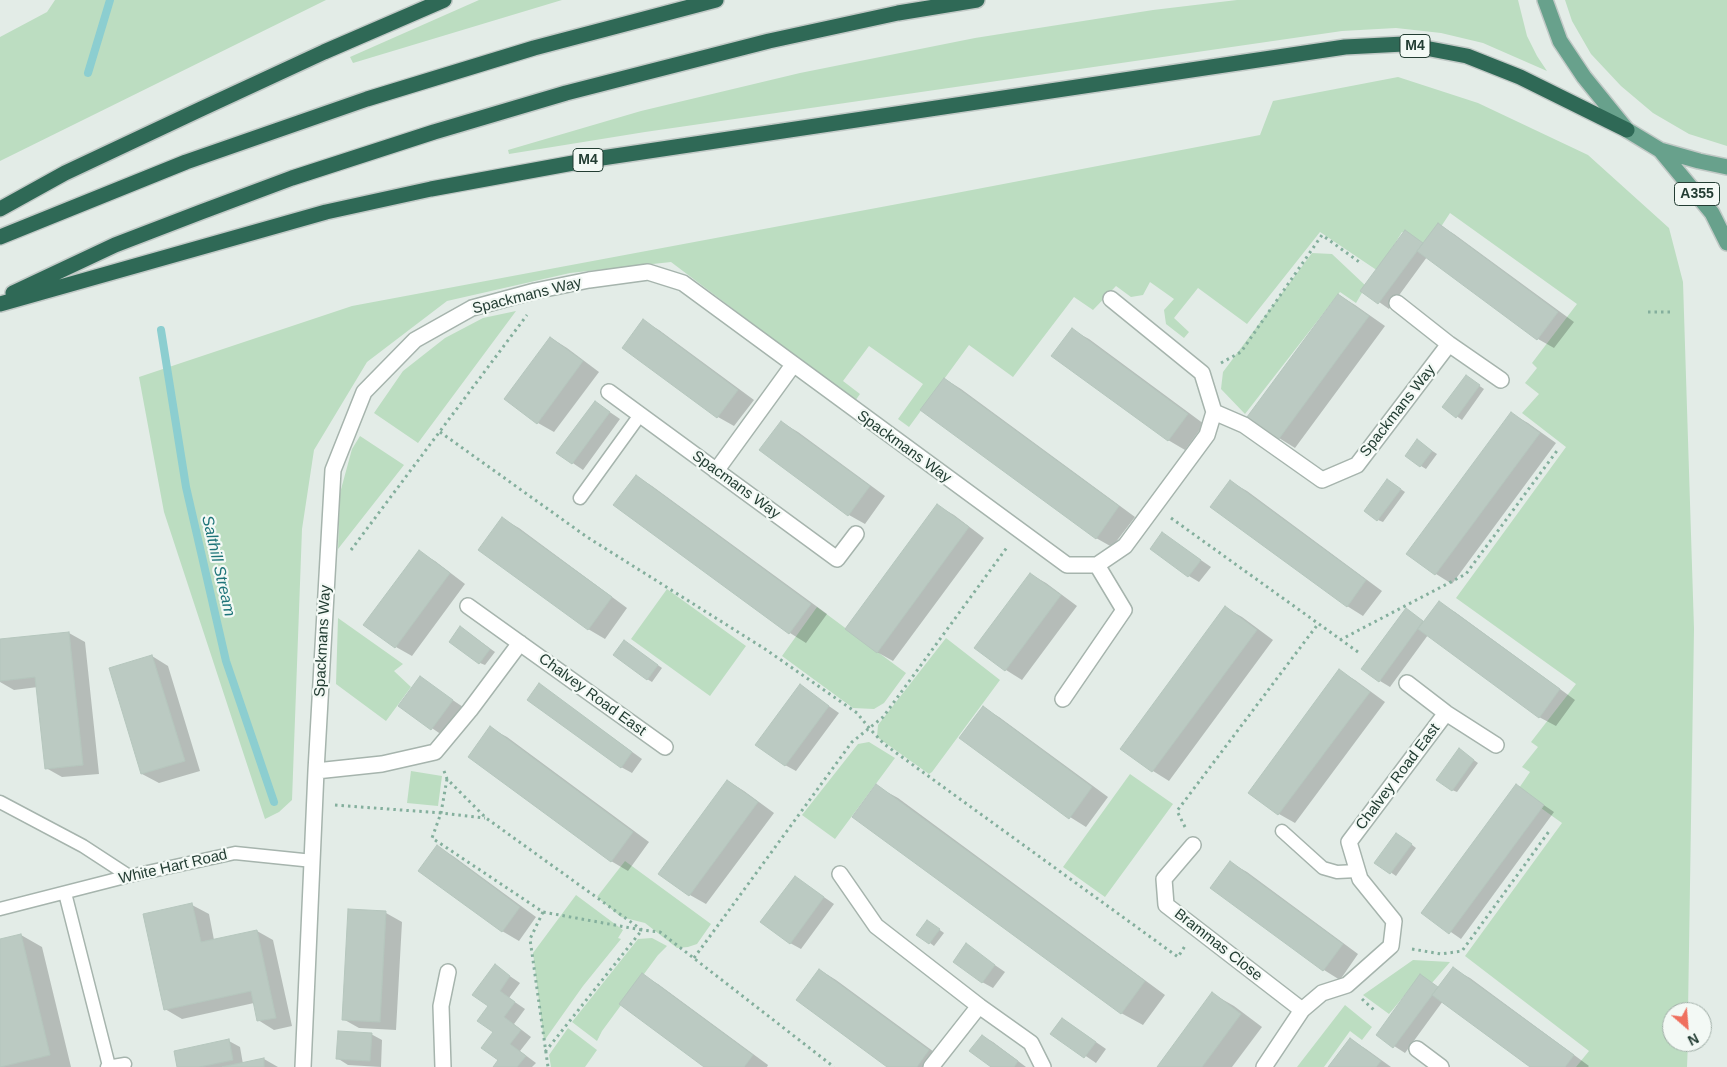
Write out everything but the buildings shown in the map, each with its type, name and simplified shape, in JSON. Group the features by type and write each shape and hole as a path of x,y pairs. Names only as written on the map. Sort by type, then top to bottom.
{"highway":[{"path":"0,209 65,173 324,52 444,0"},
{"path":"0,237 186,162 367,99 534,48 716,0"},
{"path":"0,298 115,245 292,178 434,132 566,93 769,41 898,13 977,0"},
{"name":"M4","path":"0,304 326,212 431,189 595,159 1345,46 1404,44 1467,56 1520,77 1627,130"}],"main road":[{"path":"1545,0 1560,41 1584,76 1627,130 1660,150 1727,167"},
{"name":"A355","path":"1660,150 1712,214 1727,243"}],"street":[{"name":"Spackmans Way","path":"303,1067 316,771 333,470 364,392 415,340 472,308 535,291 589,280 648,272 683,283 1019,531 1068,565 1097,564"},
{"path":"1063,699 1124,610 1097,564 1125,546 1206,435 1214,412 1202,373 1111,299"},
{"path":"1397,303 1449,344 1501,380"},
{"name":"Spackmans Way","path":"1214,412 1244,425 1322,480 1357,465 1449,344"},
{"path":"716,471 793,365"},
{"name":"Spacmans Way","path":"609,392 837,559 856,534"},
{"name":"Chalvey Road East","path":"468,606 665,747"},
{"path":"316,771 382,764 435,752 470,710 520,643"},
{"name":"Chalvey Road East","path":"1407,683 1446,713 1496,745"},
{"name":"Chalvey Road East","path":"1391,946 1394,921 1360,879 1349,842 1446,713"},
{"name":"Brammas Close","path":"1193,845 1164,879 1166,905 1302,1010"},
{"path":"840,874 876,926 979,1006 1031,1043 1043,1067"},
{"path":"1264,1067 1302,1010 1322,993 1347,985 1391,946"},
{"path":"443,1067 441,1006 448,972"},
{"path":"931,1067 979,1006"},
{"path":"1417,1049 1441,1067"}],"lane":[{"path":"580,498 640,414"},
{"path":"0,802 83,846 129,876"},
{"path":"1282,831 1323,868 1338,872 1357,871"},
{"name":"White Hart Road","path":"0,909 129,876 235,853 313,861"},
{"path":"65,893 108,1067 125,1064"}],"path":[{"path":"1202,373 1241,352 1322,235 1362,264"},
{"path":"349,552 526,318 535,291"},
{"path":"1648,312 1672,312"},
{"path":"440,432 587,536 780,659 857,713 884,744 1178,957 1197,930"},
{"path":"1340,640 1466,574 1559,448"},
{"path":"1154,506 1358,652"},
{"path":"694,958 852,742 883,717 1019,531"},
{"path":"1193,845 1177,811 1318,624"},
{"path":"435,752 447,779 486,818 642,930"},
{"path":"447,779 441,813 432,838 543,912 660,932 834,1067"},
{"path":"315,804 486,818"},
{"path":"1391,946 1441,954 1462,951 1550,830"},
{"path":"543,912 530,939 548,1067"},
{"path":"545,1052 642,930"}],"green space":[{"path":"55,0 326,0 0,161 0,37 47,12"},
{"path":"479,0 562,0 353,63 350,57"},
{"path":"1237,0 1518,0 1527,36 1547,71 1483,43 1441,33 1396,28 1342,31 645,132 509,154 508,150 641,111 800,73 975,38 1153,10"},
{"path":"1565,0 1727,0 1727,146 1689,134 1653,113 1621,86 1591,54 1572,21"},
{"path":"1398,77 1478,103 1588,155 1669,228 1683,282 1694,629 1688,1002 1662,1002 1662,1052 1688,1052 1687,1067 1576,1067 1589,1051 1465,956 1562,823 1517,791 1530,772 1522,767 1538,747 1531,742 1576,684 1456,598 1566,447 1522,413 1539,394 1525,383 1537,368 1532,363 1577,304 1450,213 1427,248 1402,232 1378,271 1320,232 1247,324 1198,288 1174,318 1189,332 1184,338 1166,324 1164,310 1174,299 1150,282 1143,295 1131,297 1116,286 1093,310 1074,297 1013,377 969,345 909,427 898,419 923,384 869,346 843,381 860,394 855,401 671,262 570,273 447,301 367,362 314,450 302,529 292,800 279,812 265,819 164,512 139,377 352,306 1260,135 1273,101"},
{"path":"1312,253 1332,254 1366,286 1356,303 1340,292 1245,414 1221,389 1223,372"},
{"path":"516,311 418,443 374,413 403,371 445,338 483,318"},
{"path":"360,436 404,465 338,549 340,493 352,449"},
{"path":"667,589 746,646 710,696 631,639"},
{"path":"817,607 906,673 884,703 874,709 853,708 782,656"},
{"path":"338,618 403,664 394,671 411,687 386,721 336,684"},
{"path":"946,638 1000,680 929,774 877,737 878,725"},
{"path":"869,742 895,758 835,839 802,815 858,744"},
{"path":"411,771 442,776 438,806 407,803"},
{"path":"1130,774 1173,804 1105,897 1063,867"},
{"path":"625,861 711,924 697,944 677,948 645,923 621,917 597,897"},
{"path":"576,895 623,930 618,938 621,939 583,986 544,1041 533,953"},
{"path":"652,938 667,946 658,955 602,1031 597,1041 572,1022 638,939"},
{"path":"1413,960 1450,962 1431,984 1420,977 1389,1014 1363,995"},
{"path":"1345,1005 1372,1027 1362,1040 1350,1031 1324,1067 1297,1067"},
{"path":"568,1028 597,1050 585,1067 551,1067 549,1055"}],"waterway":[{"name":"Salthill Stream","path":"88,73 110,0"},
{"name":"Salthill Stream","path":"161,330 186,487 226,661 274,802"}]}
